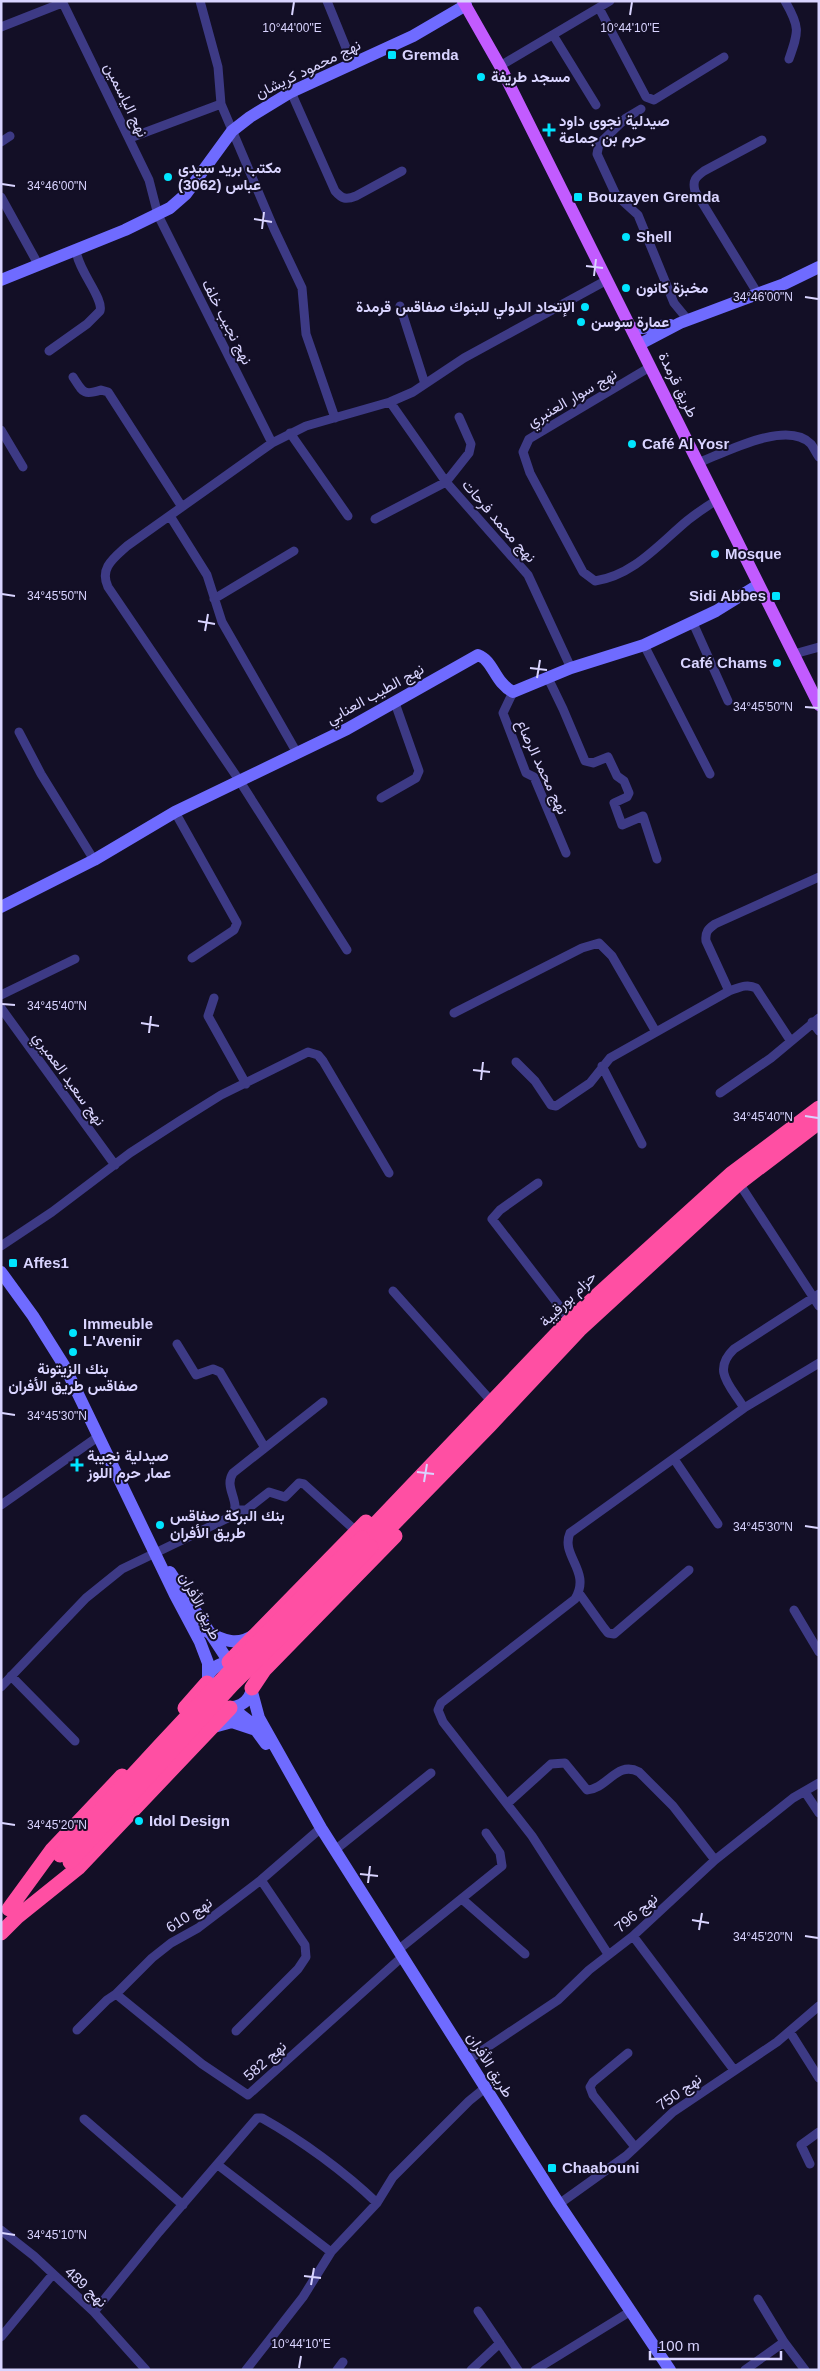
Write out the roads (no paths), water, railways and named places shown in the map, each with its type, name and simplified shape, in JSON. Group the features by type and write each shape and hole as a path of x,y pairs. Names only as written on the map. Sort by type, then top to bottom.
{"highway":[{"path":"774,1148 819,1098"},
{"name":"حزام بورقيبة","path":"363,1539 488,1413 819,1108"},
{"name":"حزام بورقيبة","path":"488,1413 570,1320 725,1180 774,1148 819,1122"},
{"path":"774,1148 819,1128"},
{"path":"252,1690 264,1670 414,1516 488,1413"},
{"path":"228,1662 256,1633 363,1539"},
{"path":"7,1912 65,1859 237,1664 363,1539"},
{"path":"1,1934 7,1912 52,1850 208,1679"},
{"path":"7,1912 78,1868 231,1708"}],"main road":[{"name":"نهج محمود كريشان","path":"1,280 158,215 186,194 232,131 250,116 291,92 353,65 441,21 465,3"},
{"name":"طريق قرمدة","path":"465,3 500,66 640,344 819,706"},
{"path":"640,344 684,322 784,284 819,267"},
{"path":"632,329 684,322"},
{"path":"512,692 571,668 644,645 693,623 758,585"},
{"name":"نهج الطيب العنابي","path":"1,907 94,860 175,812 395,703 478,655 486,658 500,683 512,692"},
{"name":"طريق الأفران","path":"1,1272 34,1316 58,1354 206,1655 208,1679"},
{"name":"طريق الأفران","path":"156,1553 184,1591 207,1632 228,1662"},
{"path":"207,1632 220,1639 233,1642 248,1639 256,1633"},
{"path":"228,1662 241,1665 252,1676 252,1690 242,1704 231,1708 215,1703 210,1697 208,1679 218,1665 228,1662"},
{"name":"طريق الأفران","path":"252,1690 259,1718 321,1828 559,2204 670,2370"},
{"name":"طريق الأفران","path":"231,1708 250,1722 290,1774"},
{"path":"210,1728 232,1722 246,1725 258,1732"}],"street":[{"path":"200,1 218,67 221,104 302,288 306,334 335,418"},
{"path":"327,1 353,65"},
{"path":"500,66 610,1"},
{"path":"785,1 796,20 797,27 789,59"},
{"path":"1,27 62,2"},
{"name":"نهج الياسمين","path":"62,2 149,180 158,215"},
{"path":"599,8 646,97 654,100 724,57"},
{"path":"553,36 596,105"},
{"path":"291,92 322,164 339,197 343,199 356,196 402,171"},
{"path":"130,138 221,104"},
{"path":"641,109 626,118 598,144 597,154 616,195 638,215 674,303 684,322"},
{"path":"1,142 10,136"},
{"path":"758,294 696,191 694,182 696,177 704,171 762,140"},
{"path":"1,197 38,264"},
{"name":"نهج نجيب خلف","path":"158,215 272,443"},
{"path":"49,351 81,328 100,311 101,302 83,273 76,250"},
{"path":"347,950 239,780 105,580 108,563 127,546 272,443 306,426 390,402 424,384 464,358 607,280"},
{"path":"400,306 424,384"},
{"name":"نهج سوار العنبري","path":"650,367 529,439 524,445 523,452 526,465 583,572 595,582 637,564 716,500"},
{"path":"73,377 86,393 89,394 101,390 108,392 182,507"},
{"name":"نهج محمد فرحات","path":"390,402 446,482 528,575 571,668"},
{"path":"375,518 446,482 470,454 472,447 459,417"},
{"path":"1,430 23,467"},
{"path":"290,433 348,516"},
{"path":"698,463 771,436 786,435 802,438 811,444 819,457"},
{"path":"170,516 207,576 222,622 297,753"},
{"path":"214,599 294,551"},
{"path":"693,623 728,701"},
{"path":"644,645 710,774"},
{"path":"794,654 819,647"},
{"path":"548,678 585,761 593,763 608,757 617,776 624,781 629,793 627,797 614,803 622,825 643,816 657,859"},
{"name":"نهج محمد الرصاع","path":"512,692 503,713 505,722 526,773 534,777 566,853"},
{"path":"380,798 416,778 419,771 395,703"},
{"path":"19,732 94,860"},
{"path":"175,812 237,923 234,930 192,958"},
{"path":"729,991 706,941 708,928 819,877"},
{"path":"454,1013 582,948 599,943 612,956 656,1032"},
{"path":"1,995 75,959"},
{"path":"516,1062 535,1081 551,1105 556,1106 583,1089 610,1058 729,991 751,985 756,988 790,1040"},
{"path":"214,998 208,1016 246,1084"},
{"name":"نهج سعيد العميري","path":"1,1008 116,1165"},
{"path":"720,1093 771,1058 815,1020 819,1031"},
{"path":"1,1246 181,1120 221,1096 308,1052 318,1055 389,1173"},
{"path":"602,1066 642,1144"},
{"path":"538,1183 500,1210 492,1219 570,1320"},
{"path":"739,1183 817,1300 734,1349 725,1358 722,1368 724,1376 744,1408"},
{"path":"393,1291 488,1413"},
{"path":"177,1344 196,1375 213,1369 220,1372 264,1448"},
{"path":"608,1954 532,1836 443,1722 438,1710 441,1703 575,1599 579,1593 582,1579 568,1545 570,1533 744,1408 819,1364"},
{"path":"1,1687 65,1619 107,1580 141,1558 156,1553 226,1520 234,1514 236,1504 230,1489 230,1478 233,1473 323,1402"},
{"path":"1,1504 98,1436"},
{"path":"674,1459 718,1524"},
{"path":"235,1510 246,1510 269,1492 285,1496 299,1483 304,1484 363,1539"},
{"path":"579,1593 608,1633 614,1634 689,1570"},
{"path":"794,1610 819,1652"},
{"path":"11,1676 75,1740"},
{"path":"508,1803 551,1764 565,1763 584,1789 590,1790 622,1769 632,1768 639,1772 673,1806 715,1860"},
{"path":"335,1850 431,1773"},
{"name":"نهج 796","path":"468,2060 558,2000 608,1954 633,1936 715,1860 793,1798 819,1783"},
{"path":"805,1792 819,1814"},
{"name":"نهج 610","path":"77,2030 152,1958 171,1943 198,1928 261,1880 321,1828"},
{"path":"400,1953 502,1866 500,1853 486,1833"},
{"path":"236,2031 298,1969 306,1957 305,1945 261,1880"},
{"path":"462,1899 525,1954"},
{"path":"633,1936 734,2070"},
{"name":"نهج 582","path":"116,1994 202,2064 248,2095 400,1953"},
{"name":"نهج 750","path":"559,2204 635,2147 673,2112 790,2032 819,2006"},
{"path":"790,2032 819,2078"},
{"path":"628,2053 593,2082 590,2087 594,2095 635,2147"},
{"path":"246,2370 303,2297 331,2252 377,2203 392,2177 469,2100 485,2088"},
{"path":"94,2312 257,2118 262,2118 308,2148 362,2189 377,2203"},
{"path":"84,2119 183,2205"},
{"path":"810,2164 801,2145 819,2132"},
{"path":"218,2165 331,2252"},
{"name":"نهج 489","path":"1,2230 94,2312 146,2370"},
{"path":"1,2337 53,2274"},
{"path":"758,2299 784,2342 805,2370"},
{"path":"478,2311 518,2370"},
{"path":"535,2370 631,2311"},
{"path":"745,2370 784,2342"},
{"path":"471,2370 500,2343"}],"place":[{"name":"Gremda","path":"392,55"},
{"name":"مسجد طريفة","path":"481,77"},
{"name":"صيدلية نجوى داود حرم بن جماعة","path":"549,130"},
{"name":"مكتب بريد سيدي عباس (3062)","path":"168,177"},
{"name":"Bouzayen Gremda","path":"578,197"},
{"name":"Shell","path":"626,237"},
{"name":"مخبزة كانون","path":"626,288"},
{"name":"الإتحاد الدولي للبنوك صفاقس قرمدة","path":"585,307"},
{"name":"عمارة سوسن","path":"581,322"},
{"name":"Café Al Yosr","path":"632,444"},
{"name":"Mosque","path":"715,554"},
{"name":"Sidi Abbes","path":"776,596"},
{"name":"Café Chams","path":"777,663"},
{"name":"Affes1","path":"13,1263"},
{"name":"Immeuble L'Avenir","path":"73,1333"},
{"name":"بنك الزيتونة صفاقس طريق الأفران","path":"73,1352"},
{"name":"صيدلية نجيبة عمار حرم اللوز","path":"77,1465"},
{"name":"بنك البركة صفاقس طريق الأفران","path":"160,1525"},
{"name":"Idol Design","path":"139,1821"},
{"name":"Chaabouni","path":"552,2168"}]}
